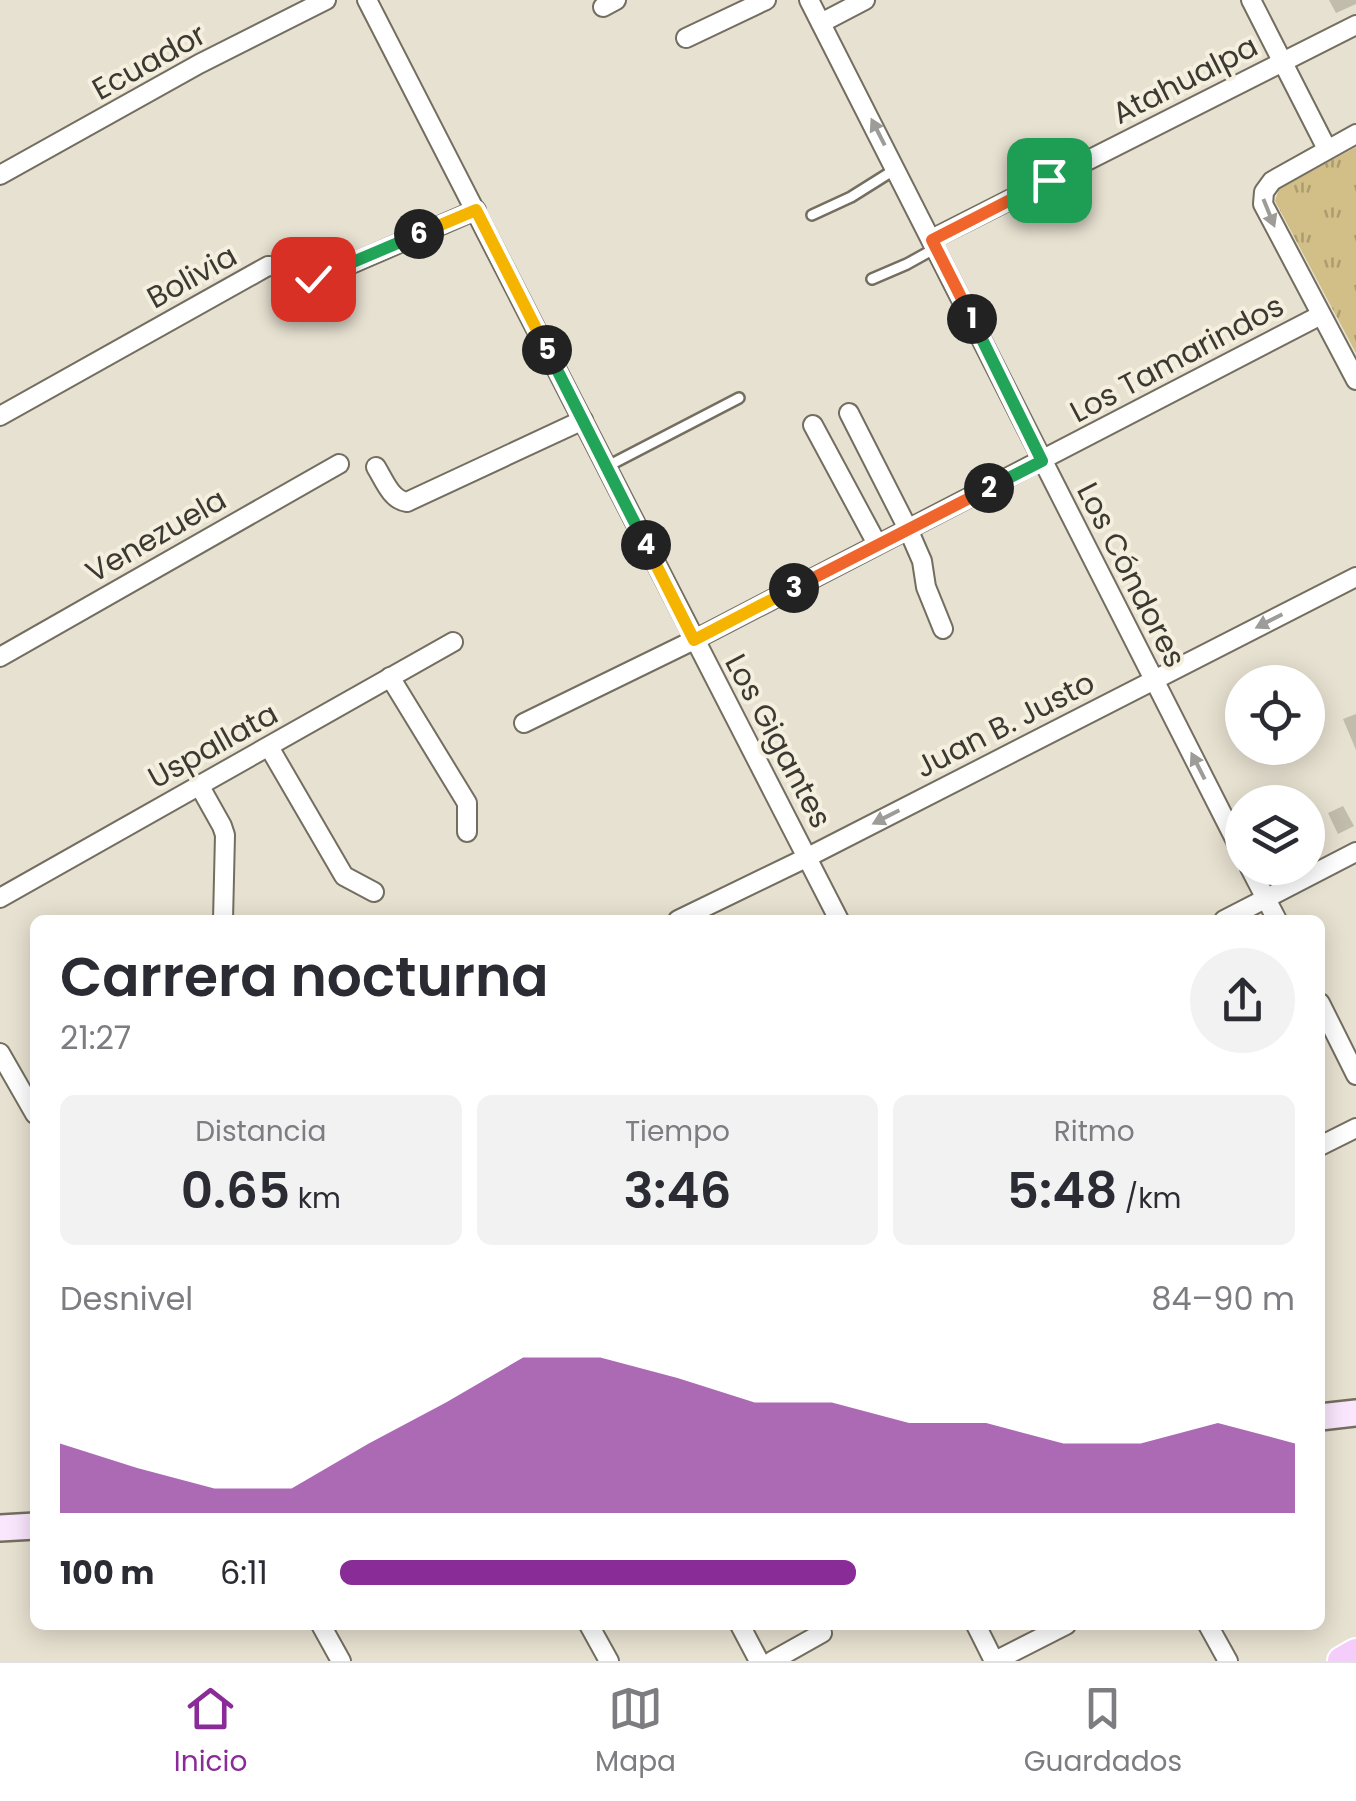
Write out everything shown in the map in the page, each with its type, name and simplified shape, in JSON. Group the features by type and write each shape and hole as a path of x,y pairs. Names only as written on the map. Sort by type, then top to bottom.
{"main road":[{"path":"1325,1416 1356,1413"},
{"path":"0,1528 30,1526"},
{"path":"1342,1661 1356,1653"}],"street":[{"name":"Ecuador","path":"0,175 199,64 326,0"},
{"name":"Los Gigantes","path":"367,0 837,915"},
{"path":"686,38 766,0"},
{"name":"Los Cóndores","path":"810,0 1225,819"},
{"path":"821,22 865,0"},
{"path":"1251,0 1328,149"},
{"name":"Atahualpa","path":"934,244 1356,25"},
{"path":"1356,134 1272,181 1262,196 1356,380"},
{"name":"Bolivia","path":"0,416 268,266 304,278 319,278 476,210"},
{"name":"Los Tamarindos","path":"524,724 1320,315"},
{"path":"849,413 922,561 926,587 943,629"},
{"path":"376,467 394,496 407,502 583,420"},
{"path":"813,424 877,544"},
{"name":"Venezuela","path":"0,657 339,464"},
{"name":"Juan B. Justo","path":"688,915 1356,577"},
{"name":"Uspallata","path":"0,898 452,642"},
{"path":"390,678 467,804 468,832"},
{"path":"269,748 344,876 374,892"},
{"path":"199,785 225,835 223,915"},
{"path":"1234,915 1356,852"},
{"path":"1259,885 1274,915"},
{"path":"1325,1010 1348,1040 1356,1075"},
{"path":"0,1053 30,1105"},
{"path":"1325,1144 1356,1128"},
{"path":"324,1630 341,1661"},
{"path":"592,1630 610,1661"},
{"path":"743,1630 759,1661"},
{"path":"978,1630 994,1661 1052,1630"},
{"path":"1211,1630 1228,1661"},
{"path":"772,1661 822,1632"}],"lane":[{"path":"812,216 896,168"},
{"path":"872,279 907,264 934,244"},
{"path":"606,468 739,398"}],"green space":[{"path":"1356,147 1356,353 1275,201 1279,189"}],"building":[{"path":"1329,0 1356,0 1356,4 1336,13"},
{"path":"1356,714 1356,750 1343,719"},
{"path":"1343,806 1354,826 1338,834 1328,813"}],"route":[{"path":"313,279 476,210 694,640 1042,461 932,240 1049,180"}]}
